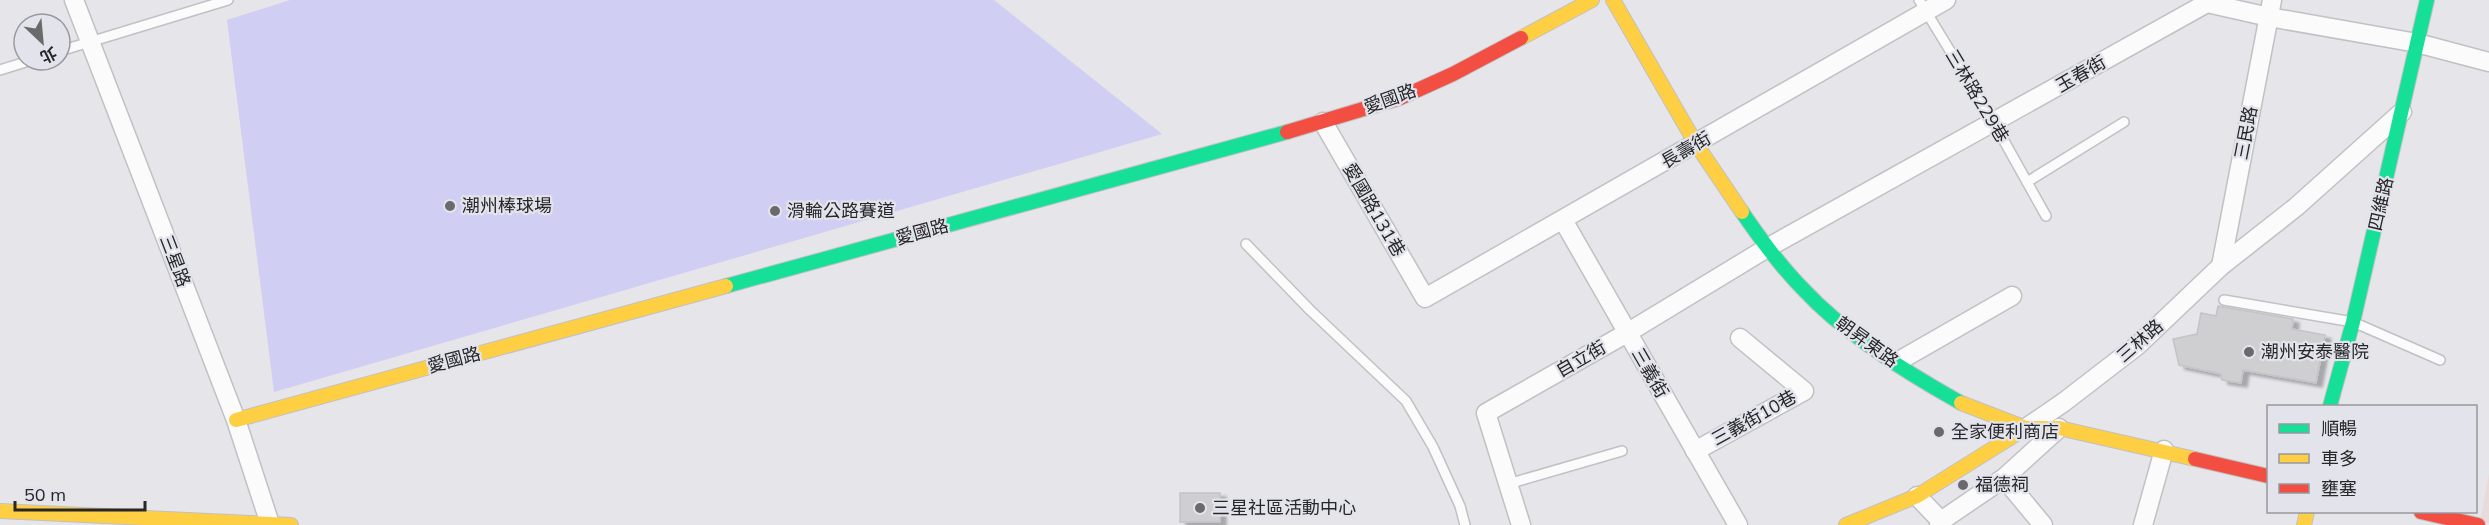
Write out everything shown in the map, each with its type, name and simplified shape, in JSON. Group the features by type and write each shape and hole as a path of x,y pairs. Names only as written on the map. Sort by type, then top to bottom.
{"street":[{"name":"三星路","path":"74,0 236,420 270,524"},
{"name":"愛國路","path":"236,420 1323,122 1400,98 1443,79 1592,0"},
{"name":"朝昇東路","path":"1613,0 1696,144 1767,248 1805,292 1827,312 1918,379 1967,406 2025,428 2059,428 2164,450 2267,476"},
{"name":"長壽街","path":"1425,298 1696,144 1922,6 1946,0"},
{"name":"四維路","path":"2330,405 2353,322 2427,0"},
{"name":"玉春街","path":"1767,248 1994,123 2207,1 2270,8 2489,62"},
{"name":"三民路","path":"2221,266 2270,8"},
{"name":"三林路","path":"1846,525 1917,496 2064,402 2139,345 2221,266 2296,207 2402,112"},
{"name":"愛國路131巷","path":"1323,122 1425,298"},
{"name":"三義街","path":"1563,220 1738,525"},
{"name":"自立街","path":"1508,484 1486,413 1627,333 1767,248"},
{"path":"1897,362 2012,296"},
{"name":"三義街10巷","path":"1695,451 1804,391 1740,338"},
{"path":"1917,496 1940,523 2004,478 2059,428"},
{"path":"2143,525 2164,450"},
{"path":"2004,478 2043,525"},
{"path":"1508,484 1521,525"},
{"path":"0,511 291,525"},
{"path":"2425,513 2467,524"}],"lane":[{"path":"72,47 228,0"},
{"name":"三林路229巷","path":"1922,6 1994,123 2046,216"},
{"path":"2027,182 2124,122"},
{"path":"1246,244 1310,310 1406,401 1446,476 1460,506 1464,525"},
{"path":"2224,300 2353,322 2440,360"},
{"path":"1508,484 1622,451"}],"shaded area":[{"path":"290,0 994,0 1162,134 274,392 227,20"},
{"path":"2489,474 2489,523 2480,521"}],"building":[{"name":"潮州安泰醫院","path":"2218,306 2293,319 2292,329 2325,335 2316,383 2243,370 2241,383 2222,380 2221,374 2179,365 2173,339 2197,334 2201,313 2216,316"},
{"name":"三星社區活動中心","path":"1180,493 1220,493 1220,522 1180,522"}],"traffic: fast":[{"path":"2330,405 2353,322 2427,0"},
{"path":"726,286 1287,132"},
{"path":"1742,212 1788,272 1839,323 1900,366 1961,403"}],"traffic: slow":[{"path":"1521,38 1592,0"},
{"path":"1613,0 1696,144 1742,212"},
{"path":"236,420 726,286"},
{"path":"1961,403 2026,428 2059,428 2195,459"},
{"path":"1846,525 1917,496 2026,428"},
{"path":"0,511 291,525"},
{"path":"2304,525 2307,513"}],"traffic: jam":[{"path":"1287,132 1400,98 1453,74 1521,38"},
{"path":"2195,459 2267,476"},
{"path":"2425,513 2478,525"}],"place":[{"name":"潮州棒球場","path":"450,206"},
{"name":"滑輪公路賽道","path":"775,211"},
{"name":"潮州安泰醫院","path":"2249,352"},
{"name":"全家便利商店","path":"1939,432"},
{"name":"福德祠","path":"1963,485"},
{"name":"三星社區活動中心","path":"1200,508"}]}
